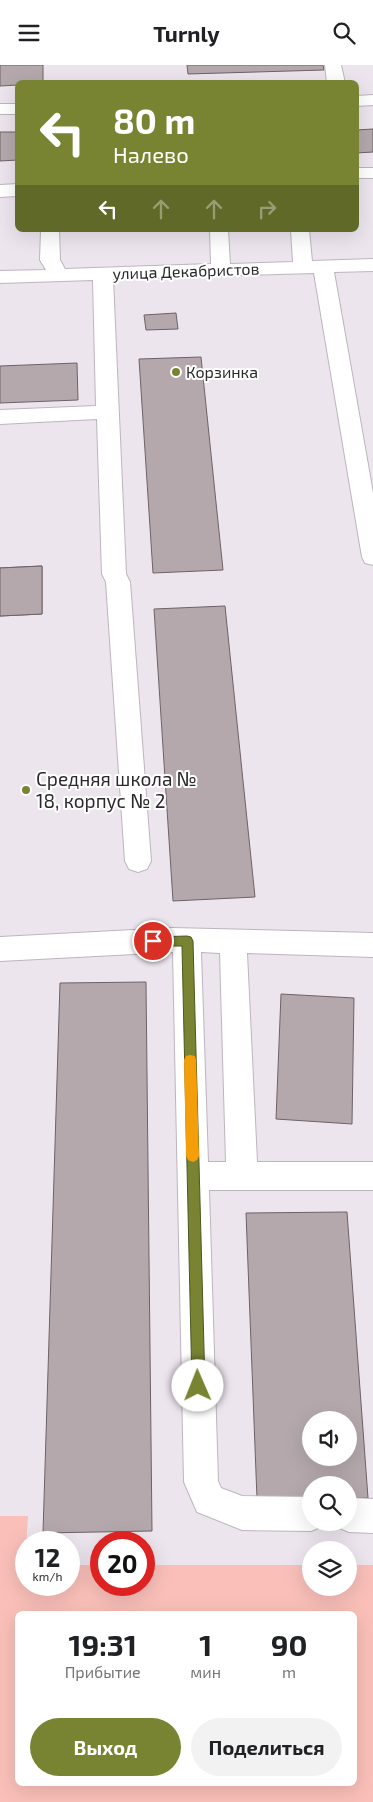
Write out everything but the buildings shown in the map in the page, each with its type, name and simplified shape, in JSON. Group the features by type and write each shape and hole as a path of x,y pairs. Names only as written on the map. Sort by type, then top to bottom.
{"street":[{"path":"333,65 336,80"},
{"path":"359,101 373,100"},
{"path":"0,109 15,109"},
{"path":"359,173 373,173"},
{"path":"0,191 15,190"},
{"path":"50,232 50,260 59,275"},
{"path":"219,232 221,270"},
{"path":"301,232 313,267 373,557"},
{"name":"улица Декабристов","path":"0,277 373,265"},
{"path":"103,274 114,574 118,582 138,861"},
{"path":"0,417 107,412"},
{"path":"187,941 201,1482 209,1501 242,1513 302,1515"},
{"path":"0,949 187,941 373,945"},
{"path":"233,942 242,1177"},
{"path":"193,1176 373,1176"},
{"path":"357,1515 373,1516"}],"shaded area":[{"path":"0,1516 28,1516 27,1531 15,1531 15,1596 80,1596 80,1565 90,1565 90,1596 155,1596 155,1565 302,1565 302,1596 357,1596 357,1565 373,1565 373,1802 0,1802"}],"slow traffic":[{"path":"190,1060 193,1156"}],"place":[{"name":"Корзинка","path":"176,372"},
{"name":"Средняя школа № 18, корпус № 2","path":"26,790"}],"route":[{"path":"153,941 187,941 198,1386"}]}
